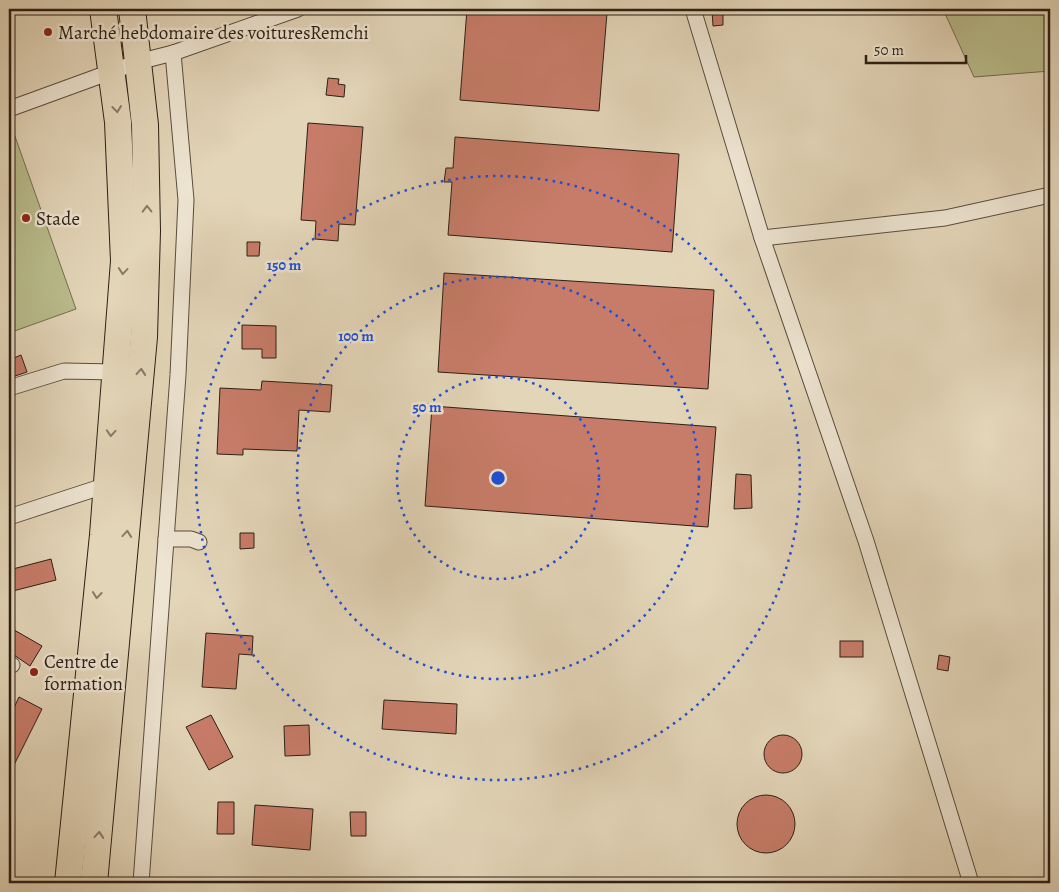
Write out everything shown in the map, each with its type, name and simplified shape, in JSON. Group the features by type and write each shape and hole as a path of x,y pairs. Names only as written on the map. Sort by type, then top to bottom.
{"highway":[{"path":"68,883 107,485 124,261 118,122 102,9"},
{"path":"94,883 144,337 148,231 145,124 132,9"}],"street":[{"path":"9,110 138,62 173,53 298,9"},
{"path":"693,9 762,238 866,541 971,883"},
{"path":"141,883 178,375 186,200 173,53"},
{"path":"762,238 945,218 1050,195"},
{"path":"9,388 64,372 115,372"},
{"path":"9,517 107,485"},
{"path":"166,539 191,539 199,542"}],"green space":[{"path":"943,9 1050,9 1050,71 974,77"},
{"name":"Stade","path":"11,125 76,309 9,333 9,126"}],"building":[{"path":"467,9 558,9 607,13 599,111 460,100"},
{"path":"712,11 723,11 723,25 713,26"},
{"path":"328,78 339,79 338,84 345,85 344,97 326,95"},
{"path":"308,123 363,127 355,225 339,224 338,241 315,239 316,221 301,220"},
{"path":"455,137 679,154 672,252 448,235 452,182 444,182 446,168 453,168"},
{"path":"247,242 260,242 259,256 247,256"},
{"path":"444,273 714,290 708,389 438,372"},
{"path":"242,325 276,326 276,358 262,358 262,349 242,349"},
{"path":"21,355 27,372 9,378 9,360"},
{"path":"262,381 332,385 330,412 299,410 297,451 243,449 243,455 217,454 220,388 261,390"},
{"path":"432,406 716,427 708,527 425,506"},
{"path":"736,474 751,475 752,508 734,509"},
{"path":"240,533 254,533 254,548 240,549"},
{"path":"51,559 56,580 9,592 9,570"},
{"path":"9,627 42,646 30,666 14,655 9,654"},
{"path":"206,633 253,636 252,655 239,654 236,689 202,687"},
{"path":"840,641 863,641 863,657 840,657"},
{"path":"939,655 950,657 948,671 937,669"},
{"path":"19,697 42,709 9,775 9,718"},
{"path":"384,700 457,704 456,734 382,729"},
{"path":"211,715 233,757 209,770 186,727"},
{"path":"309,725 310,755 285,756 284,726"},
{"path":"783,735 797,740 802,754 797,768 783,773 769,768 764,754 769,740"},
{"path":"766,795 777,797 790,808 795,824 793,835 782,848 766,853 755,851 742,840 737,824 739,813 750,800"},
{"path":"218,802 234,802 234,834 217,834"},
{"path":"255,805 313,809 310,850 252,845"},
{"path":"350,812 366,812 366,836 351,836"}],"place":[{"name":"Marché hebdomaire des voituresRemchi","path":"48,32"},
{"name":"Stade","path":"26,218"},
{"name":"Centre de formation","path":"34,672"}]}
